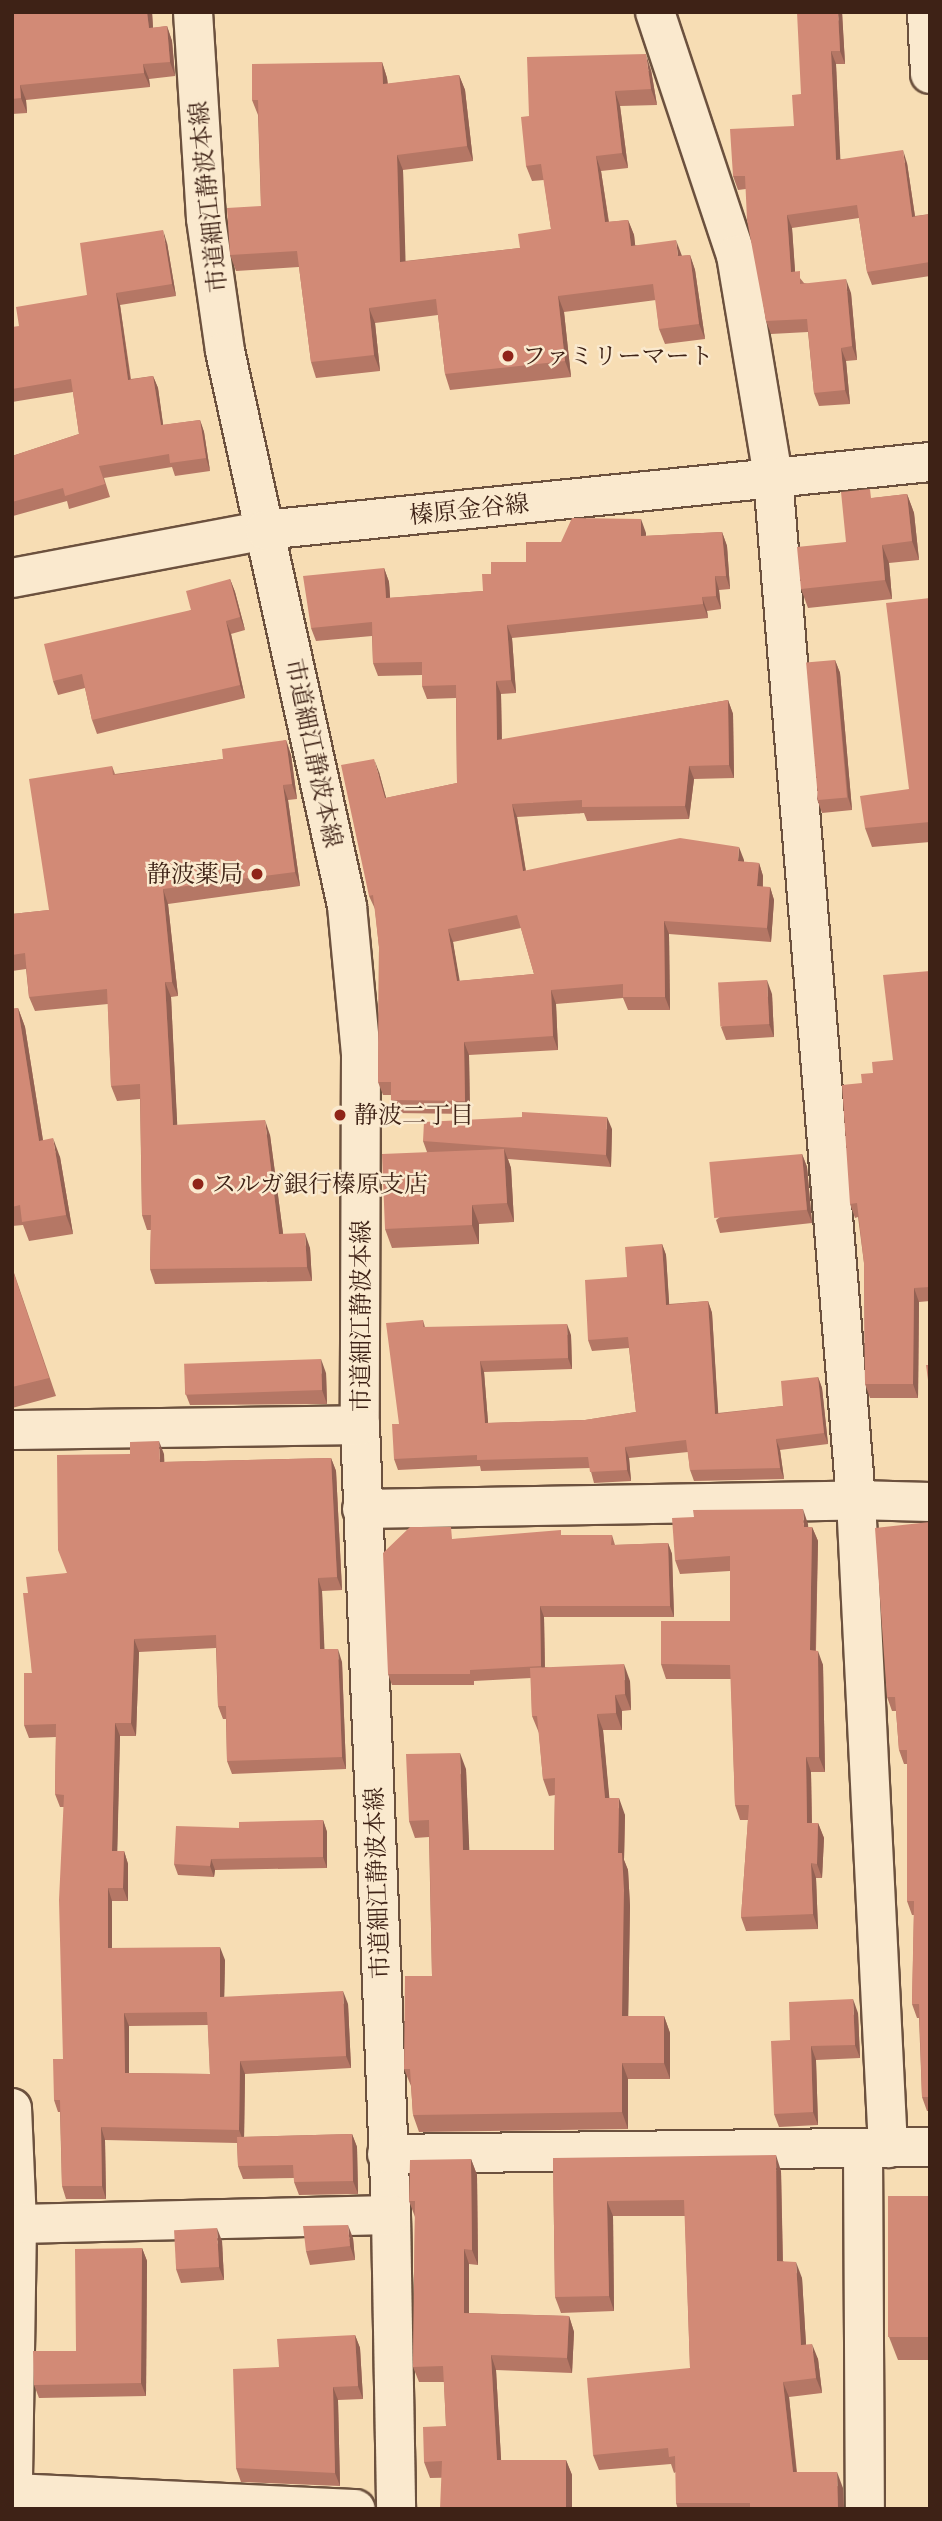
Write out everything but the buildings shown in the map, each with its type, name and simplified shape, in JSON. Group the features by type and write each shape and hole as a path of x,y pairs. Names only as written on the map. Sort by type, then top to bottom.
{"street":[{"name":"市道細江静波本線","path":"192,12 206,219 225,351 347,906 361,1054 360,1425 391,2215 396,2509"},
{"path":"655,12 736,255 773,477 856,1500 876,2149 865,2509"},
{"path":"927,12 930,74"},
{"name":"榛原金谷線","path":"12,578 265,530 930,462"},
{"path":"12,1430 360,1425"},
{"path":"362,1508 856,1500 930,1502"},
{"path":"12,2108 17,2224 13,2493 356,2509"},
{"path":"387,2154 930,2147"},
{"path":"17,2224 391,2215"}],"place":[{"name":"ファミリーマート","path":"508,356"},
{"name":"静波薬局","path":"257,874"},
{"name":"静波二丁目","path":"340,1115"},
{"name":"スルガ銀行榛原支店","path":"198,1184"}]}
